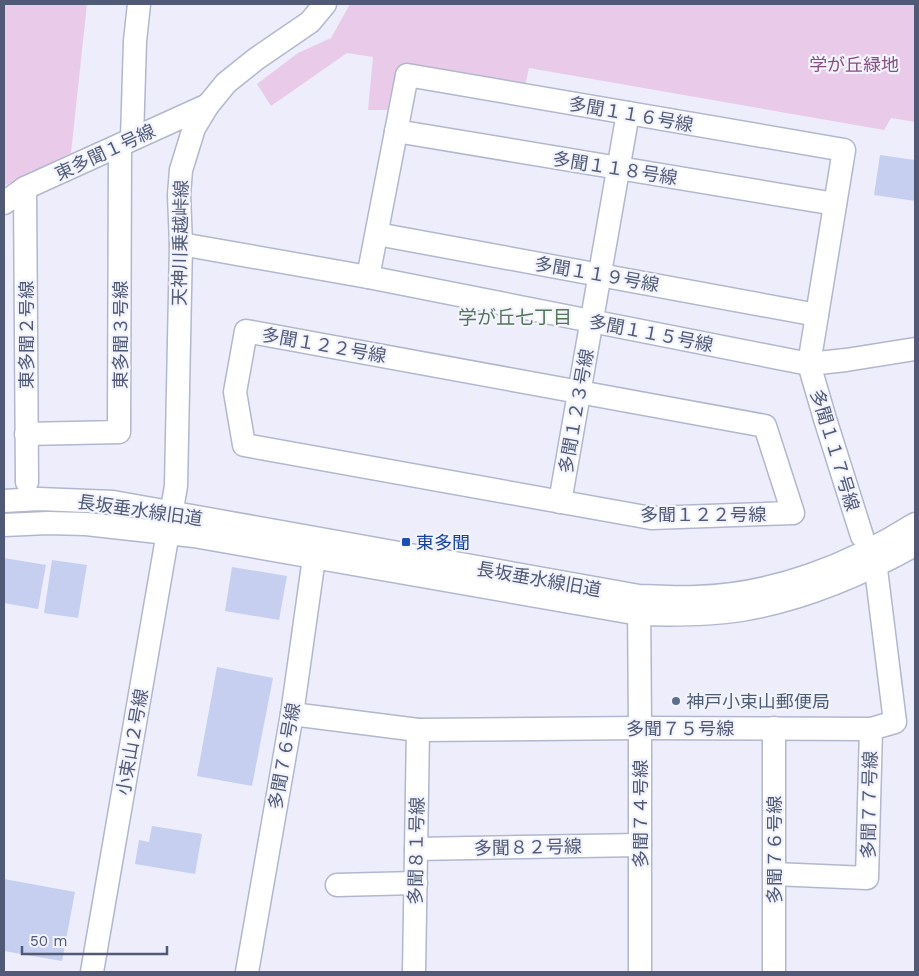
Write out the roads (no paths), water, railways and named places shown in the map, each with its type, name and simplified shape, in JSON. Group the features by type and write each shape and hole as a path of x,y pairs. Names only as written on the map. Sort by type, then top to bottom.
{"street":[{"path":"126,142 139,4"},
{"name":"天神川乗越峠線","path":"170,523 176,486 181,244 179,195 181,170 194,128 208,105 226,83 256,59 310,22 325,4"},
{"name":"多聞１１６号線","path":"368,277 407,75 844,150 809,364"},
{"name":"東多聞１号線","path":"4,203 25,188 208,105"},
{"name":"多聞１２３号線","path":"560,502 628,113"},
{"name":"多聞１１８号線","path":"396,131 835,204"},
{"name":"東多聞３号線","path":"26,434 119,432 126,142"},
{"name":"東多聞２号線","path":"25,188 27,482"},
{"name":"多聞１１９号線","path":"376,234 817,315"},
{"name":"多聞１１５号線","path":"181,244 368,277 809,364 915,349"},
{"name":"多聞１２２号線","path":"246,331 580,392 765,426 793,513 651,518 244,445 235,392 246,331"},
{"name":"多聞１１７号線","path":"809,364 825,420 870,551"},
{"name":"長坂垂水線旧道","path":"4,501 39,499 113,502 170,523 639,605 684,615 741,610 814,592 870,551 915,524"},
{"name":"長坂垂水線旧道","path":"4,525 170,523"},
{"name":"小束山２号線","path":"92,972 170,523"},
{"name":"長坂垂水線旧道","path":"870,551 915,545"},
{"name":"多聞７６号線","path":"247,972 292,714 316,549"},
{"name":"多聞７５号線","path":"292,714 418,730 871,728 895,722 870,551"},
{"name":"多聞７４号線","path":"639,605 640,972"},
{"name":"多聞７６号線","path":"774,728 774,972"},
{"name":"多聞７７号線","path":"774,874 867,878 871,728"},
{"name":"多聞８１号線","path":"414,972 418,730"},
{"name":"多聞８２号線","path":"416,849 640,845"},
{"path":"337,885 416,883"}],"place":[{"name":"東多聞","path":"406,542"},
{"name":"神戸小束山郵便局","path":"676,701"}],"district":[{"name":"学が丘七丁目","path":"515,317"}],"park label":[{"name":"学が丘緑地","path":"854,64"}]}
